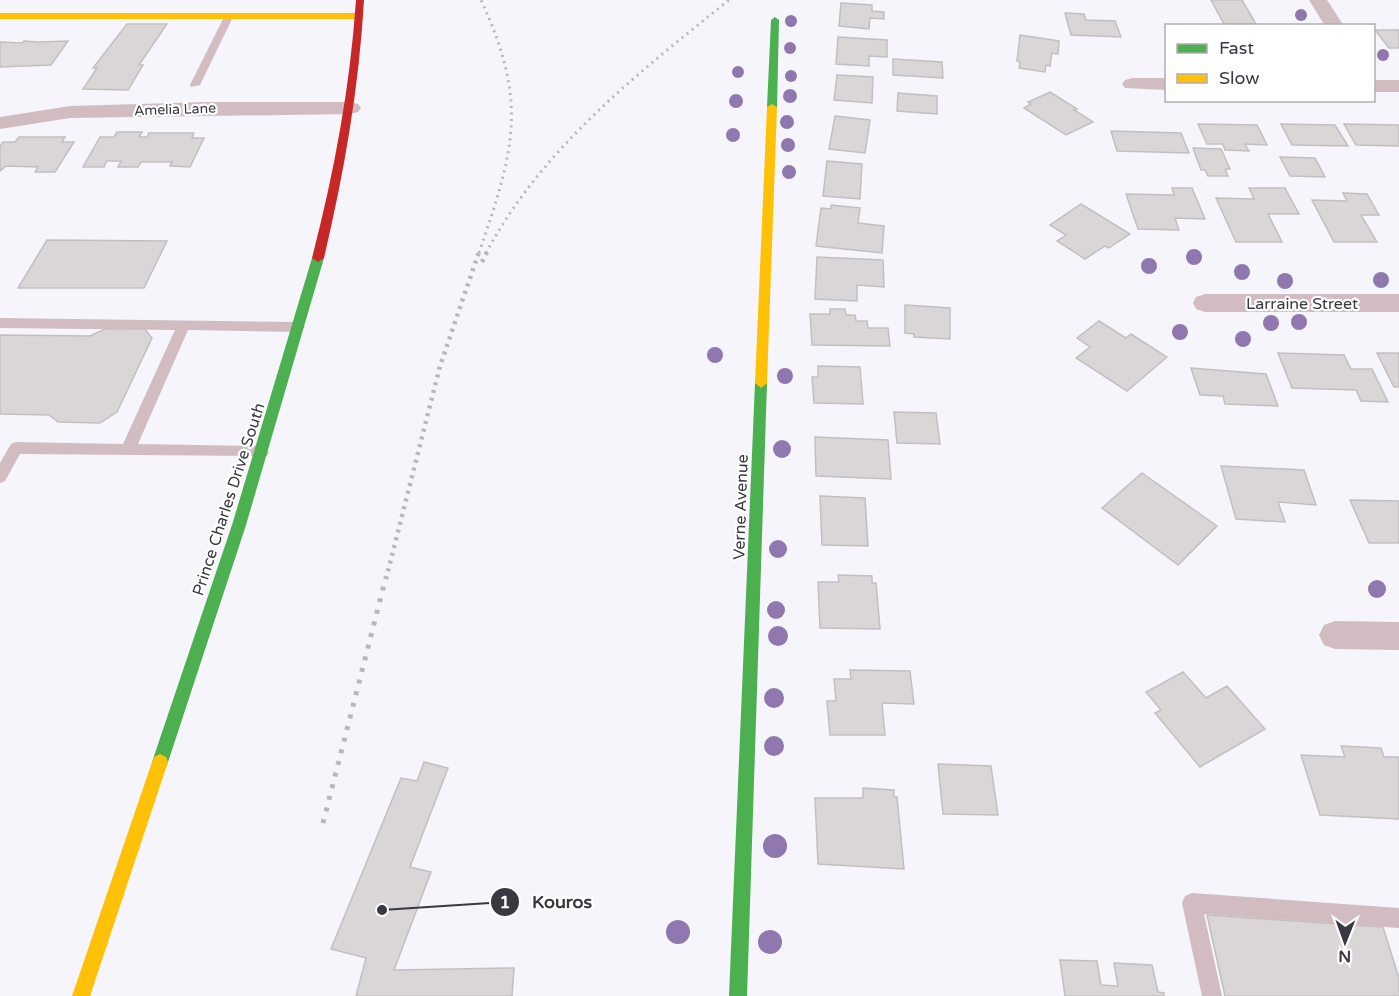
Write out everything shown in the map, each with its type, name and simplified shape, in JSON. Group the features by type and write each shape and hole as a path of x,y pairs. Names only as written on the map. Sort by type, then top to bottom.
{"street":[{"name":"Prince Charles Drive South","path":"81,996 262,452 315,267 351,108 360,0"},
{"path":"1318,0 1334,24"},
{"path":"0,16 360,16"},
{"name":"Verne Avenue","path":"738,996 775,20"},
{"path":"1132,84 1165,84"},
{"path":"1375,85 1399,87"},
{"name":"Amelia Lane","path":"0,123 70,112 207,108 351,108"},
{"name":"Larraine Street","path":"1205,303 1399,303"},
{"path":"1335,635 1399,636"}],"lane":[{"path":"195,85 228,17"},
{"path":"0,323 298,327"},
{"path":"128,450 183,327"},
{"path":"0,477 16,448 262,452"},
{"path":"1212,996 1192,903 1399,918"}],"building":[{"path":"1211,0 1242,0 1256,24 1224,24"},
{"path":"841,3 872,5 872,11 884,12 884,19 870,18 869,29 839,26"},
{"path":"1065,13 1084,14 1086,20 1115,21 1121,37 1071,35"},
{"path":"127,24 167,24 139,65 143,65 128,90 83,89 97,68 93,68"},
{"path":"1375,30 1399,30 1399,48 1389,48"},
{"path":"1020,35 1059,41 1058,54 1052,53 1050,66 1046,65 1045,72 1019,68 1020,62 1017,61"},
{"path":"838,37 887,40 887,57 869,56 869,66 836,64"},
{"path":"24,41 68,41 51,65 0,67 0,42 22,43"},
{"path":"893,59 942,62 943,78 893,75"},
{"path":"837,75 873,77 872,103 834,100"},
{"path":"1050,92 1093,122 1066,135 1024,108 1031,104 1028,102"},
{"path":"898,93 937,96 937,114 897,111"},
{"path":"835,116 870,120 865,153 829,149"},
{"path":"1198,124 1257,125 1267,145 1245,144 1249,151 1225,150 1223,144 1207,144"},
{"path":"1281,124 1335,125 1348,146 1292,145"},
{"path":"1344,124 1399,125 1399,146 1356,145"},
{"path":"1111,131 1181,133 1189,153 1117,151"},
{"path":"117,132 142,132 139,137 147,137 149,133 194,133 192,138 204,138 190,167 170,166 172,162 141,162 138,167 118,167 121,161 107,161 104,167 83,167 100,137 114,137"},
{"path":"19,137 65,137 62,142 74,142 55,172 35,172 38,167 6,166 0,171 0,146 3,142 15,142"},
{"path":"1193,148 1221,149 1230,169 1225,169 1228,176 1208,176 1205,170 1201,170"},
{"path":"1280,157 1315,158 1325,177 1290,176"},
{"path":"827,161 862,164 860,199 823,196"},
{"path":"1172,188 1192,188 1205,219 1175,218 1179,230 1138,229 1126,194 1174,195"},
{"path":"1249,188 1285,188 1299,214 1268,214 1282,242 1236,242 1216,198 1254,199"},
{"path":"1343,193 1367,194 1379,215 1361,215 1377,242 1334,242 1312,200 1347,201"},
{"path":"1081,204 1130,234 1109,248 1105,246 1085,259 1057,241 1066,235 1050,225"},
{"path":"831,205 860,208 858,223 884,226 882,253 816,246 821,208 831,209"},
{"path":"47,240 167,241 144,288 18,288"},
{"path":"817,257 883,260 884,287 857,285 857,301 815,299"},
{"path":"905,305 950,308 950,339 914,337 914,334 905,333"},
{"path":"830,309 845,309 846,315 855,315 856,321 867,321 868,328 888,328 890,346 812,345 810,314 830,314"},
{"path":"1099,321 1126,338 1131,334 1167,357 1127,391 1076,358 1090,347 1077,338"},
{"path":"105,329 145,329 152,338 117,412 100,423 58,422 49,415 0,414 0,335 90,336"},
{"path":"1278,353 1344,355 1351,369 1372,369 1388,402 1361,401 1356,390 1292,388"},
{"path":"1377,353 1399,353 1399,387 1394,387"},
{"path":"818,366 860,367 863,404 814,403 812,377 818,377"},
{"path":"1191,368 1266,374 1278,406 1225,404 1223,396 1200,395"},
{"path":"894,412 936,413 940,444 897,443"},
{"path":"815,437 888,440 891,479 816,476"},
{"path":"1221,466 1304,470 1316,505 1278,502 1285,522 1236,519"},
{"path":"1142,473 1217,526 1178,565 1102,508"},
{"path":"820,496 865,498 868,546 822,545"},
{"path":"1350,500 1399,501 1399,543 1369,543"},
{"path":"838,575 872,576 872,583 876,583 880,629 820,628 818,582 839,582"},
{"path":"850,670 910,671 914,704 882,703 885,735 830,735 827,701 836,701 834,679 851,679"},
{"path":"1183,672 1206,698 1227,686 1265,729 1200,767 1155,713 1161,710 1146,692"},
{"path":"1341,746 1381,748 1384,757 1399,757 1399,819 1320,815 1301,755 1345,757"},
{"path":"424,762 448,768 410,867 431,872 394,970 514,968 512,996 356,996 366,958 331,949 401,778 417,781"},
{"path":"938,764 991,766 998,815 943,814"},
{"path":"863,788 894,790 894,797 897,797 904,869 818,864 815,798 863,798"},
{"path":"1207,915 1383,927 1399,978 1399,996 1225,996"},
{"path":"1060,960 1097,961 1101,985 1118,986 1114,963 1152,965 1158,992 1164,993 1164,996 1065,996"}],"railway":[{"path":"479,253 501,185 508,155 511,127 511,99 506,69 481,0"},
{"path":"486,253 509,215 535,179 594,114 729,0"},
{"path":"386,579 440,366 479,252"},
{"path":"482,262 487,252"},
{"path":"323,823 386,577"}],"traffic: fast":[{"path":"772,107 775,20"},
{"path":"160,762 239,525 318,258"},
{"path":"738,996 761,383"}],"traffic: slow":[{"path":"0,16 360,16"},
{"path":"761,383 772,107"},
{"path":"81,996 160,762"}],"traffic: jam":[{"path":"318,258 346,130 355,65 360,0"}],"place":[{"name":"Kouros","path":"382,910"}]}
